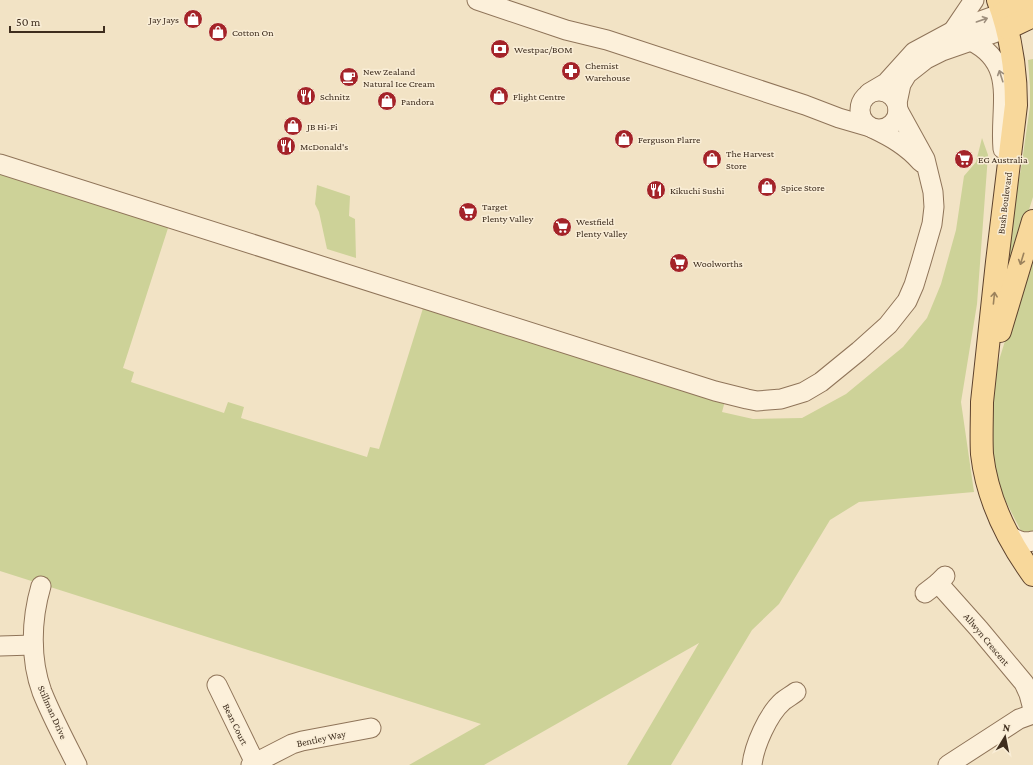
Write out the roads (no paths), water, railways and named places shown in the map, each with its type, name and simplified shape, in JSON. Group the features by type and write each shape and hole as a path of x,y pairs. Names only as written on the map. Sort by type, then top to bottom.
{"main road":[{"path":"1003,13 1031,0"},
{"path":"1003,13 1033,16"},
{"name":"Bush Boulevard","path":"1003,13 1012,47 1015,70 1016,105 986,378 982,402 982,454 992,497 1006,532 1032,569"},
{"name":"Bush Boulevard","path":"986,378 1033,222"}],"street":[{"path":"477,0 566,30 607,40 871,128 897,140 914,154 921,162 931,183"},
{"path":"953,30 974,0"},
{"path":"805,105 840,109 847,107 886,83 914,52 953,30 1003,13"},
{"path":"0,164 715,391 758,401 780,399 804,392 814,387 859,351 895,318 914,285 932,224 934,207 931,183 922,152 897,106 892,96 885,92 877,91 866,96 861,102 859,112 863,121 871,128 880,129 892,124 896,118 897,106 901,84 912,69 934,54 971,41 1003,13"},
{"path":"971,41 986,50 992,56 1003,78 1004,102 1002,135 1007,184"},
{"path":"1006,532 1014,539 1024,542 1033,541"},
{"name":"Allwyn Crescent","path":"936,584 980,629 1024,683 1033,709"},
{"name":"Stillman Drive","path":"41,586 35,610 34,645 38,676 42,691 77,765"},
{"path":"0,646 34,645"},
{"name":"Bean Court","path":"216,685 253,764"},
{"path":"752,765 755,748 776,708 782,701 796,692"},
{"path":"948,765 1019,719 1033,714"},
{"name":"Bentley Way","path":"253,764 292,744 371,728"}],"place":[{"name":"Jay Jays","path":"193,19"},
{"name":"Cotton On","path":"218,32"},
{"name":"Westpac/BOM","path":"500,49"},
{"name":"Chemist Warehouse","path":"571,71"},
{"name":"New Zealand Natural Ice Cream","path":"349,77"},
{"name":"Schnitz","path":"306,96"},
{"name":"Flight Centre","path":"499,96"},
{"name":"Pandora","path":"387,101"},
{"name":"JB Hi-Fi","path":"293,126"},
{"name":"Ferguson Plarre","path":"624,139"},
{"name":"McDonald's","path":"286,146"},
{"name":"The Harvest Store","path":"712,159"},
{"name":"EG Australia","path":"964,159"},
{"name":"Spice Store","path":"767,187"},
{"name":"Kikuchi Sushi","path":"656,190"},
{"name":"Target Plenty Valley","path":"468,212"},
{"name":"Westfield Plenty Valley","path":"562,227"},
{"name":"Woolworths","path":"679,263"}]}
